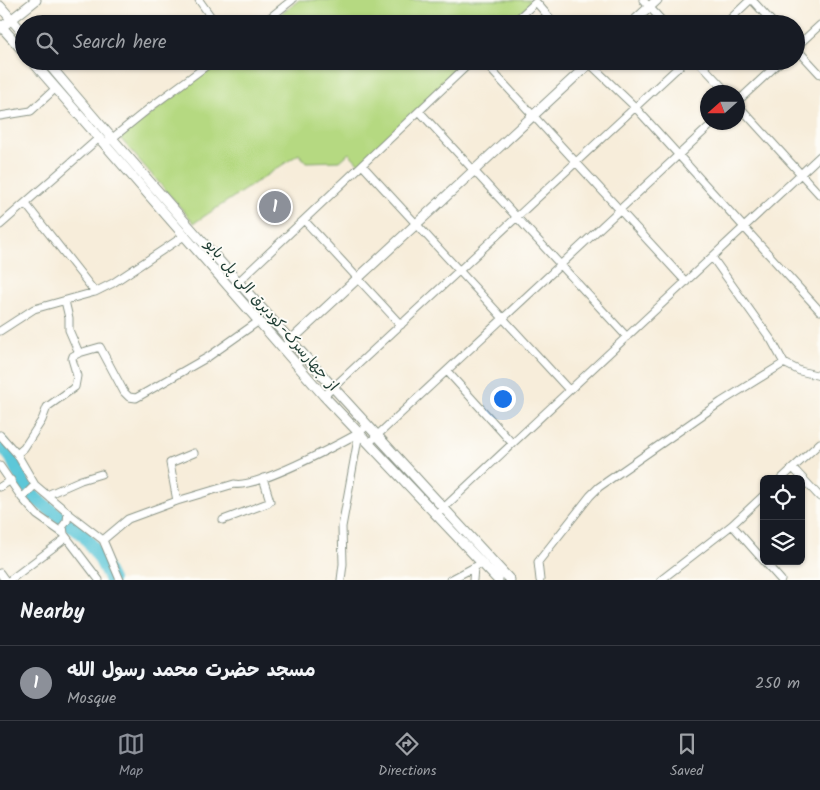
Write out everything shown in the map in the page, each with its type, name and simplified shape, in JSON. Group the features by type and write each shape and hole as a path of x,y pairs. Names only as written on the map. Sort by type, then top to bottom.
{"street":[{"path":"16,15 36,0"},
{"path":"198,0 209,15"},
{"path":"273,15 292,0"},
{"path":"637,15 646,3 657,0"},
{"path":"735,15 751,0 765,15"},
{"path":"522,15 536,2 547,15"},
{"path":"646,3 657,15"},
{"path":"0,6 15,24"},
{"path":"15,16 1,26 15,42"},
{"path":"805,39 820,25"},
{"path":"805,58 820,74"},
{"name":"از جهارسرک-کودبرق الی پل بایو","path":"40,70 239,281 377,436 510,580"},
{"name":"از جهارسرک-کودبرق الی پل بایو","path":"53,70 105,140 184,236 324,396 436,514 478,565 498,580"},
{"path":"0,225 105,140 201,70"},
{"path":"231,289 462,70"},
{"path":"491,70 686,282"},
{"path":"282,348 417,225 581,70"},
{"path":"598,70 635,107 820,311"},
{"path":"324,396 675,70"},
{"path":"706,70 720,85"},
{"path":"745,96 772,70"},
{"path":"0,116 31,111 56,88"},
{"path":"419,111 473,172 627,336"},
{"path":"745,111 820,195"},
{"path":"369,444 706,130"},
{"path":"436,514 820,156"},
{"path":"362,166 569,390"},
{"path":"25,203 95,292"},
{"path":"304,220 401,325"},
{"path":"0,331 34,309 95,292 113,283 184,236"},
{"path":"712,257 772,342 784,363 800,371 820,376"},
{"path":"65,301 69,318 69,330 79,353"},
{"path":"17,454 24,448 42,420 47,408 75,387 78,376 72,359 73,356 100,347 124,392 129,397 136,398 208,357 259,321"},
{"path":"540,580 538,562 599,487 721,402 784,363"},
{"path":"446,371 512,443"},
{"path":"103,540 128,518 234,484 240,485 263,478 308,460 359,433 368,426"},
{"path":"341,580 344,564 342,526 359,433"},
{"path":"0,435 17,454 38,514 65,536 100,580"},
{"path":"785,475 820,443"},
{"path":"177,501 170,463 194,453"},
{"path":"0,466 11,480 29,492 47,496 81,480 102,474"},
{"path":"793,468 820,497"},
{"path":"223,520 268,504 270,501 263,478"},
{"path":"0,487 11,480"},
{"path":"47,496 66,520 103,540 120,580"},
{"path":"664,579 732,525 760,499"},
{"path":"10,580 65,536 66,520"},
{"path":"732,525 760,556"},
{"path":"450,580 478,565"},
{"path":"473,580 478,565"},
{"path":"768,565 781,580"}],"green space":[{"path":"299,0 534,0 518,15 280,15"},
{"path":"208,70 459,70 359,164 349,153 340,161 306,162 299,154 194,223 120,138"}],"waterway":[{"path":"0,442 12,458 22,481 36,499 84,535 100,558 111,580"}],"place":[{"name":"مسجد حضرت محمد رسول الله","path":"275,207"}]}
